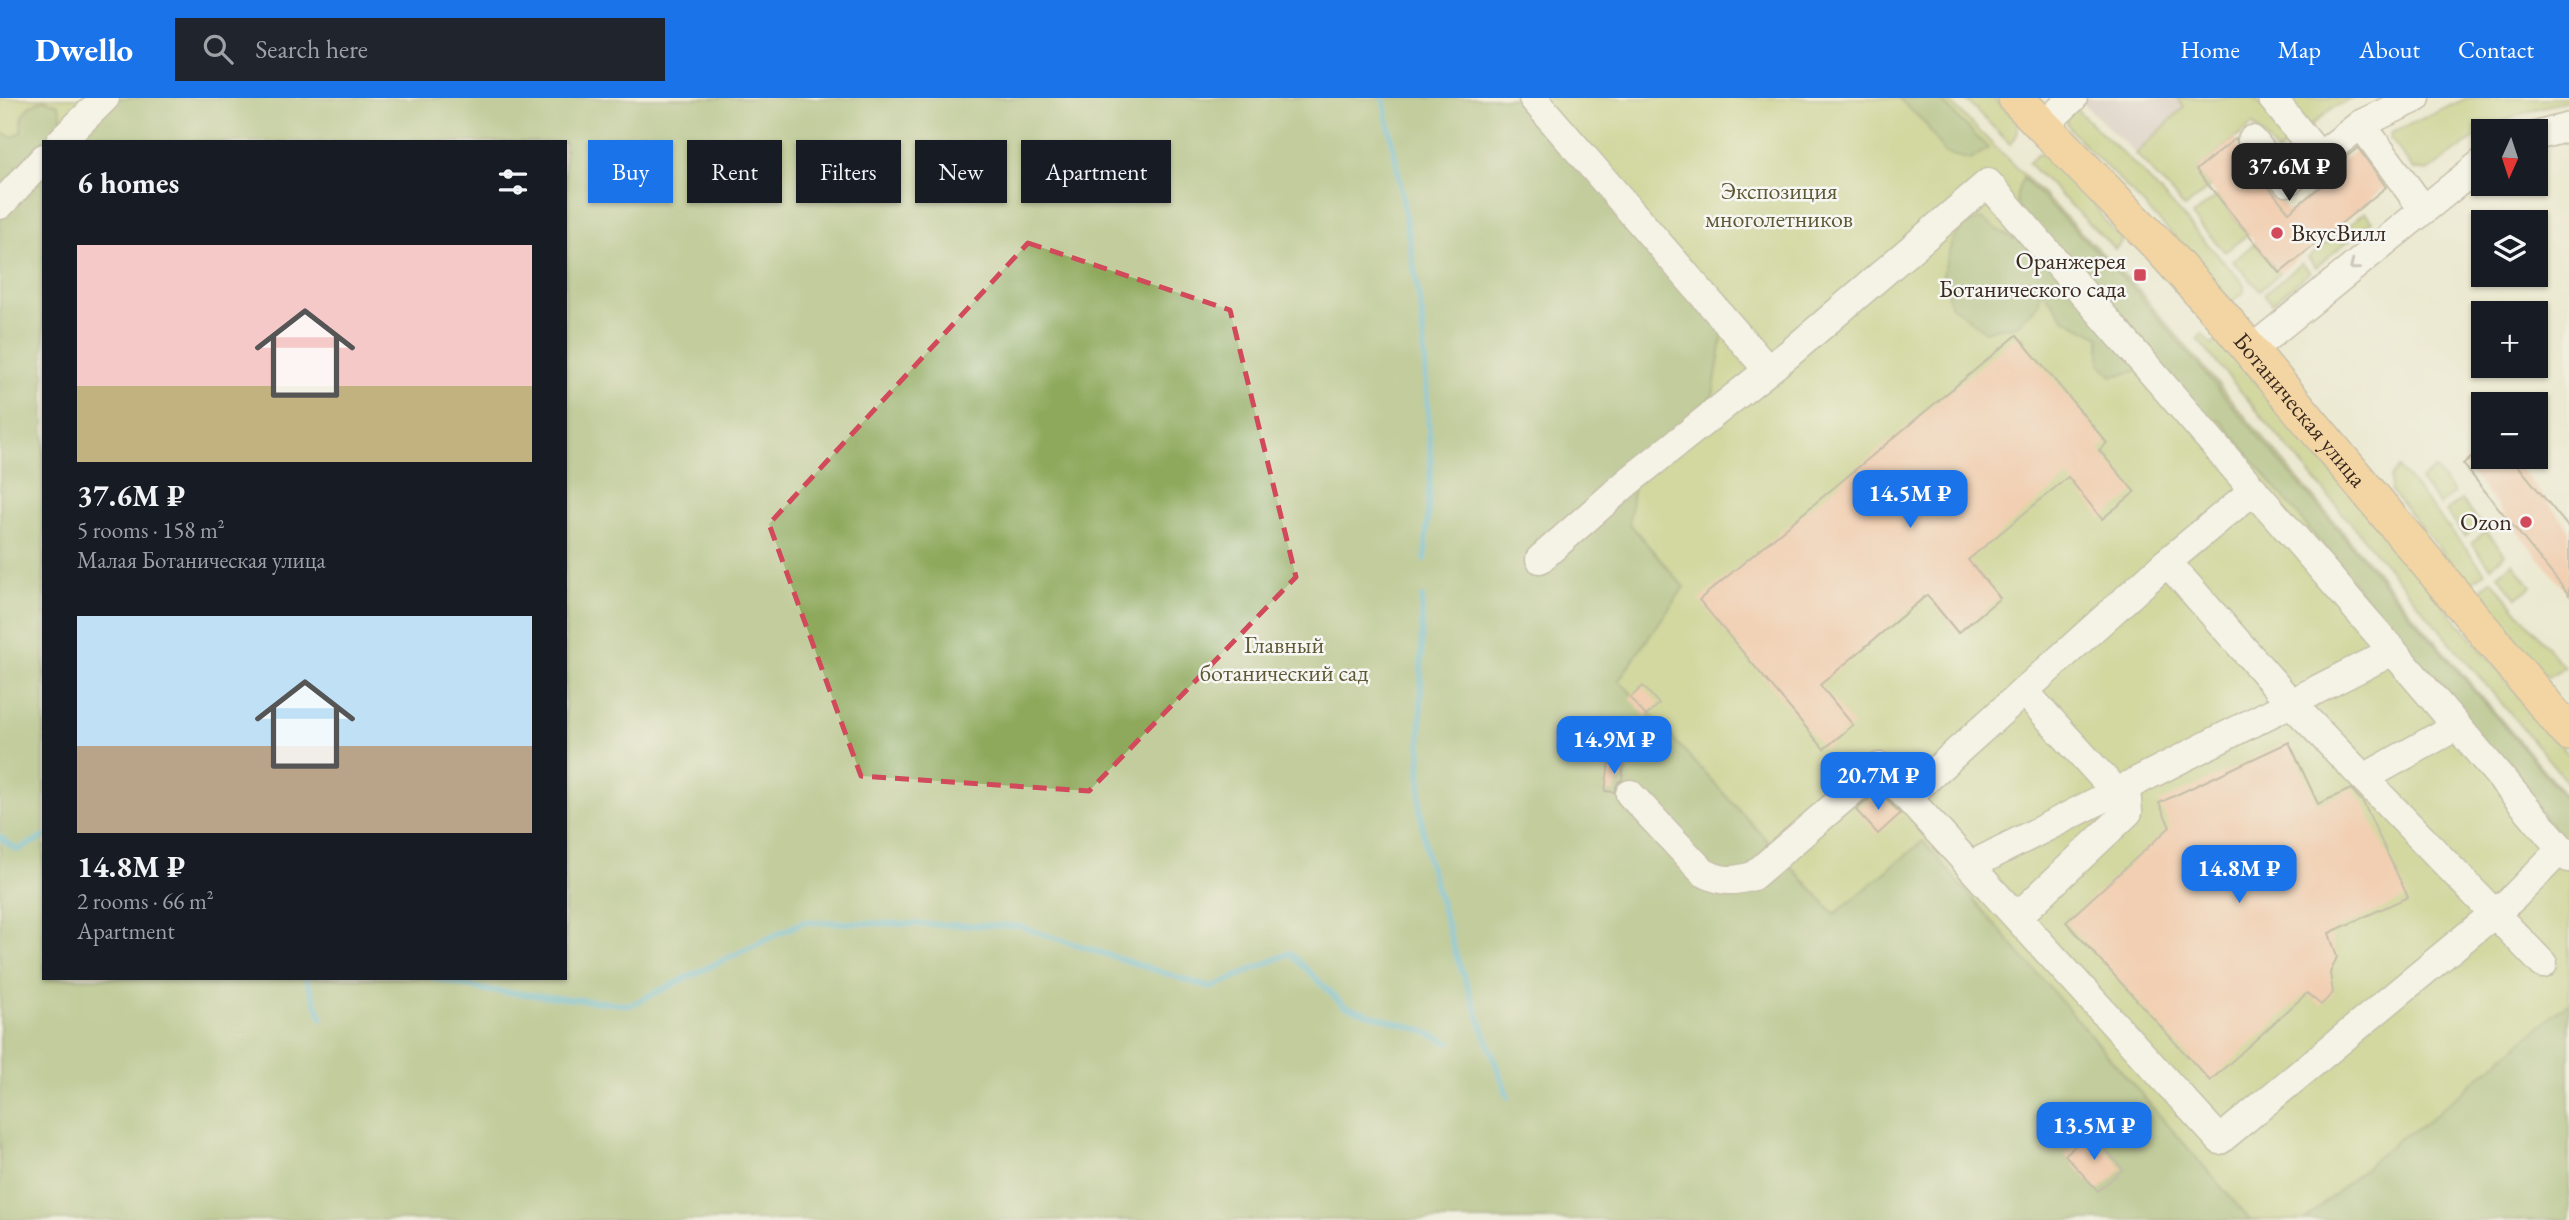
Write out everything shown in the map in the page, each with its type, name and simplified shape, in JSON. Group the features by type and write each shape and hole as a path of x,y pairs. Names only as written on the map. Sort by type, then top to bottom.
{"main road":[{"name":"Ботаническая улица","path":"2016,98 2160,247 2251,351 2569,733"}],"street":[{"path":"62,140 105,98"},
{"path":"1533,98 1768,370"},
{"path":"2043,126 2073,98"},
{"path":"2272,98 2319,156"},
{"path":"2252,140 2287,182 2361,124 2416,98"},
{"path":"2361,124 2423,209"},
{"path":"2548,133 2569,127"},
{"path":"0,205 42,160"},
{"path":"2251,351 2471,171"},
{"path":"1540,559 1629,481 1768,370 1988,183 2565,854 2220,1140 1880,767 1752,876 1733,882 1715,879 1703,872 1630,794"},
{"path":"1907,797 2167,562 2254,490"},
{"path":"2167,562 2292,704 2543,964"},
{"path":"1970,866 2393,651"},
{"path":"2017,917 2128,812 2121,791 2024,691"},
{"path":"2364,778 2457,726"}],"highlighted area":[{"path":"1028,243 1230,310 1296,577 1089,791 861,776 769,524"}],"shaded area":[{"path":"2077,98 2194,98 2136,154"}],"green space":[{"name":"Главный ботанический сад","path":"0,98 1946,98 2136,287 2569,800 2569,1220 0,1220"},
{"name":"Главный ботанический сад","path":"112,98 1535,98 1724,328 1713,395 1648,457 1634,483 1629,523 1684,587 1619,680 1835,914 1923,841 2250,1220 0,1220 0,217 42,163 42,980 567,980 567,140 64,140"},
{"path":"1898,98 1938,98 1988,148 1971,160 1944,153 1925,123"},
{"path":"1964,98 1993,98 2015,119 2018,130 2010,144"},
{"path":"2176,98 2254,98 2295,138 2277,153 2253,124 2197,170 2210,187 2185,208 2136,154 2184,107"},
{"path":"2284,98 2354,98 2332,108 2308,128"},
{"path":"2467,98 2569,98 2569,101 2541,107 2509,119 2471,119 2471,141 2426,171 2414,169 2390,138 2391,133"},
{"path":"44,100 58,104 61,128 56,140 42,140 42,159 17,166 17,176 0,192 0,133 13,137 21,132 26,110"},
{"path":"2074,107 2141,171 2244,284 2244,292 2231,303 2173,235 2071,131 2066,121"},
{"path":"2047,153 2086,192 2105,221 2123,241 2115,249 2028,163 2038,154"},
{"path":"2023,178 2131,286 2569,803 2569,846 2220,420 2195,419 2138,371 2112,376 2100,363 2100,337 2065,319 2040,287 2039,304 2017,325 1984,331 1950,304 1943,273 1953,239 1964,225 1981,219 2013,239 2026,221 2019,210 2017,200"},
{"path":"2217,196 2248,234 2225,252 2192,216"},
{"path":"2365,212 2372,221 2316,267 2308,258"},
{"path":"2255,243 2280,273 2260,290 2233,261"},
{"path":"2302,263 2310,272 2272,303 2264,294"},
{"path":"2202,334 2212,345 2220,338 2569,755 2569,784 2197,339"},
{"path":"2399,468 2485,572 2469,584 2391,491 2390,478"},
{"path":"2434,469 2454,493 2440,505 2420,481"},
{"path":"2461,500 2480,523 2465,536 2446,512"},
{"path":"2486,531 2505,554 2491,567 2471,543"},
{"path":"2513,563 2531,586 2517,598 2498,575"},
{"path":"2492,580 2564,667 2548,677 2544,674 2476,593"},
{"path":"2569,1002 2569,1220 2305,1220 2399,1138 2419,1128"}],"building":[{"path":"2236,138 2239,151 2289,212 2342,169 2338,163 2358,148 2386,187 2280,273 2196,170"},
{"path":"2017,335 2107,443 2099,450 2135,492 2102,519 2068,477 1968,560 2000,598 1958,633 1927,595 1820,685 1853,725 1824,749 1699,600"},
{"path":"2471,457 2471,469 2521,469 2569,528 2569,595 2463,464"},
{"path":"1643,686 1659,704 1646,716 1630,698"},
{"path":"2289,742 2318,804 2351,789 2363,802 2408,897 2329,933 2337,957 2330,973 2333,993 2321,1005 2307,993 2210,1081 2066,922 2170,827 2159,803"},
{"path":"1609,762 1624,763 1622,780 1618,782 1614,792 1605,791"},
{"path":"1879,790 1900,814 1878,834 1856,810"},
{"path":"2090,1132 2123,1169 2098,1191 2065,1155"}],"waterway":[{"path":"1383,98 1422,316 1431,463 1425,559"},
{"path":"1422,597 1420,809 1427,857 1456,955 1508,1097"},
{"path":"0,837 17,850 42,838"},
{"path":"443,980 484,990 630,1005 803,922 1018,926 1211,988 1290,953 1344,1006 1421,1030 1450,1043"},
{"path":"307,980 322,1019"}],"place":[{"name":"ВкусВилл","path":"2277,233"},
{"name":"Оранжерея Ботанического сада","path":"2140,275"},
{"name":"Ozon","path":"2526,522"}],"park label":[{"name":"Экспозиция многолетников","path":"1779,205"}]}
